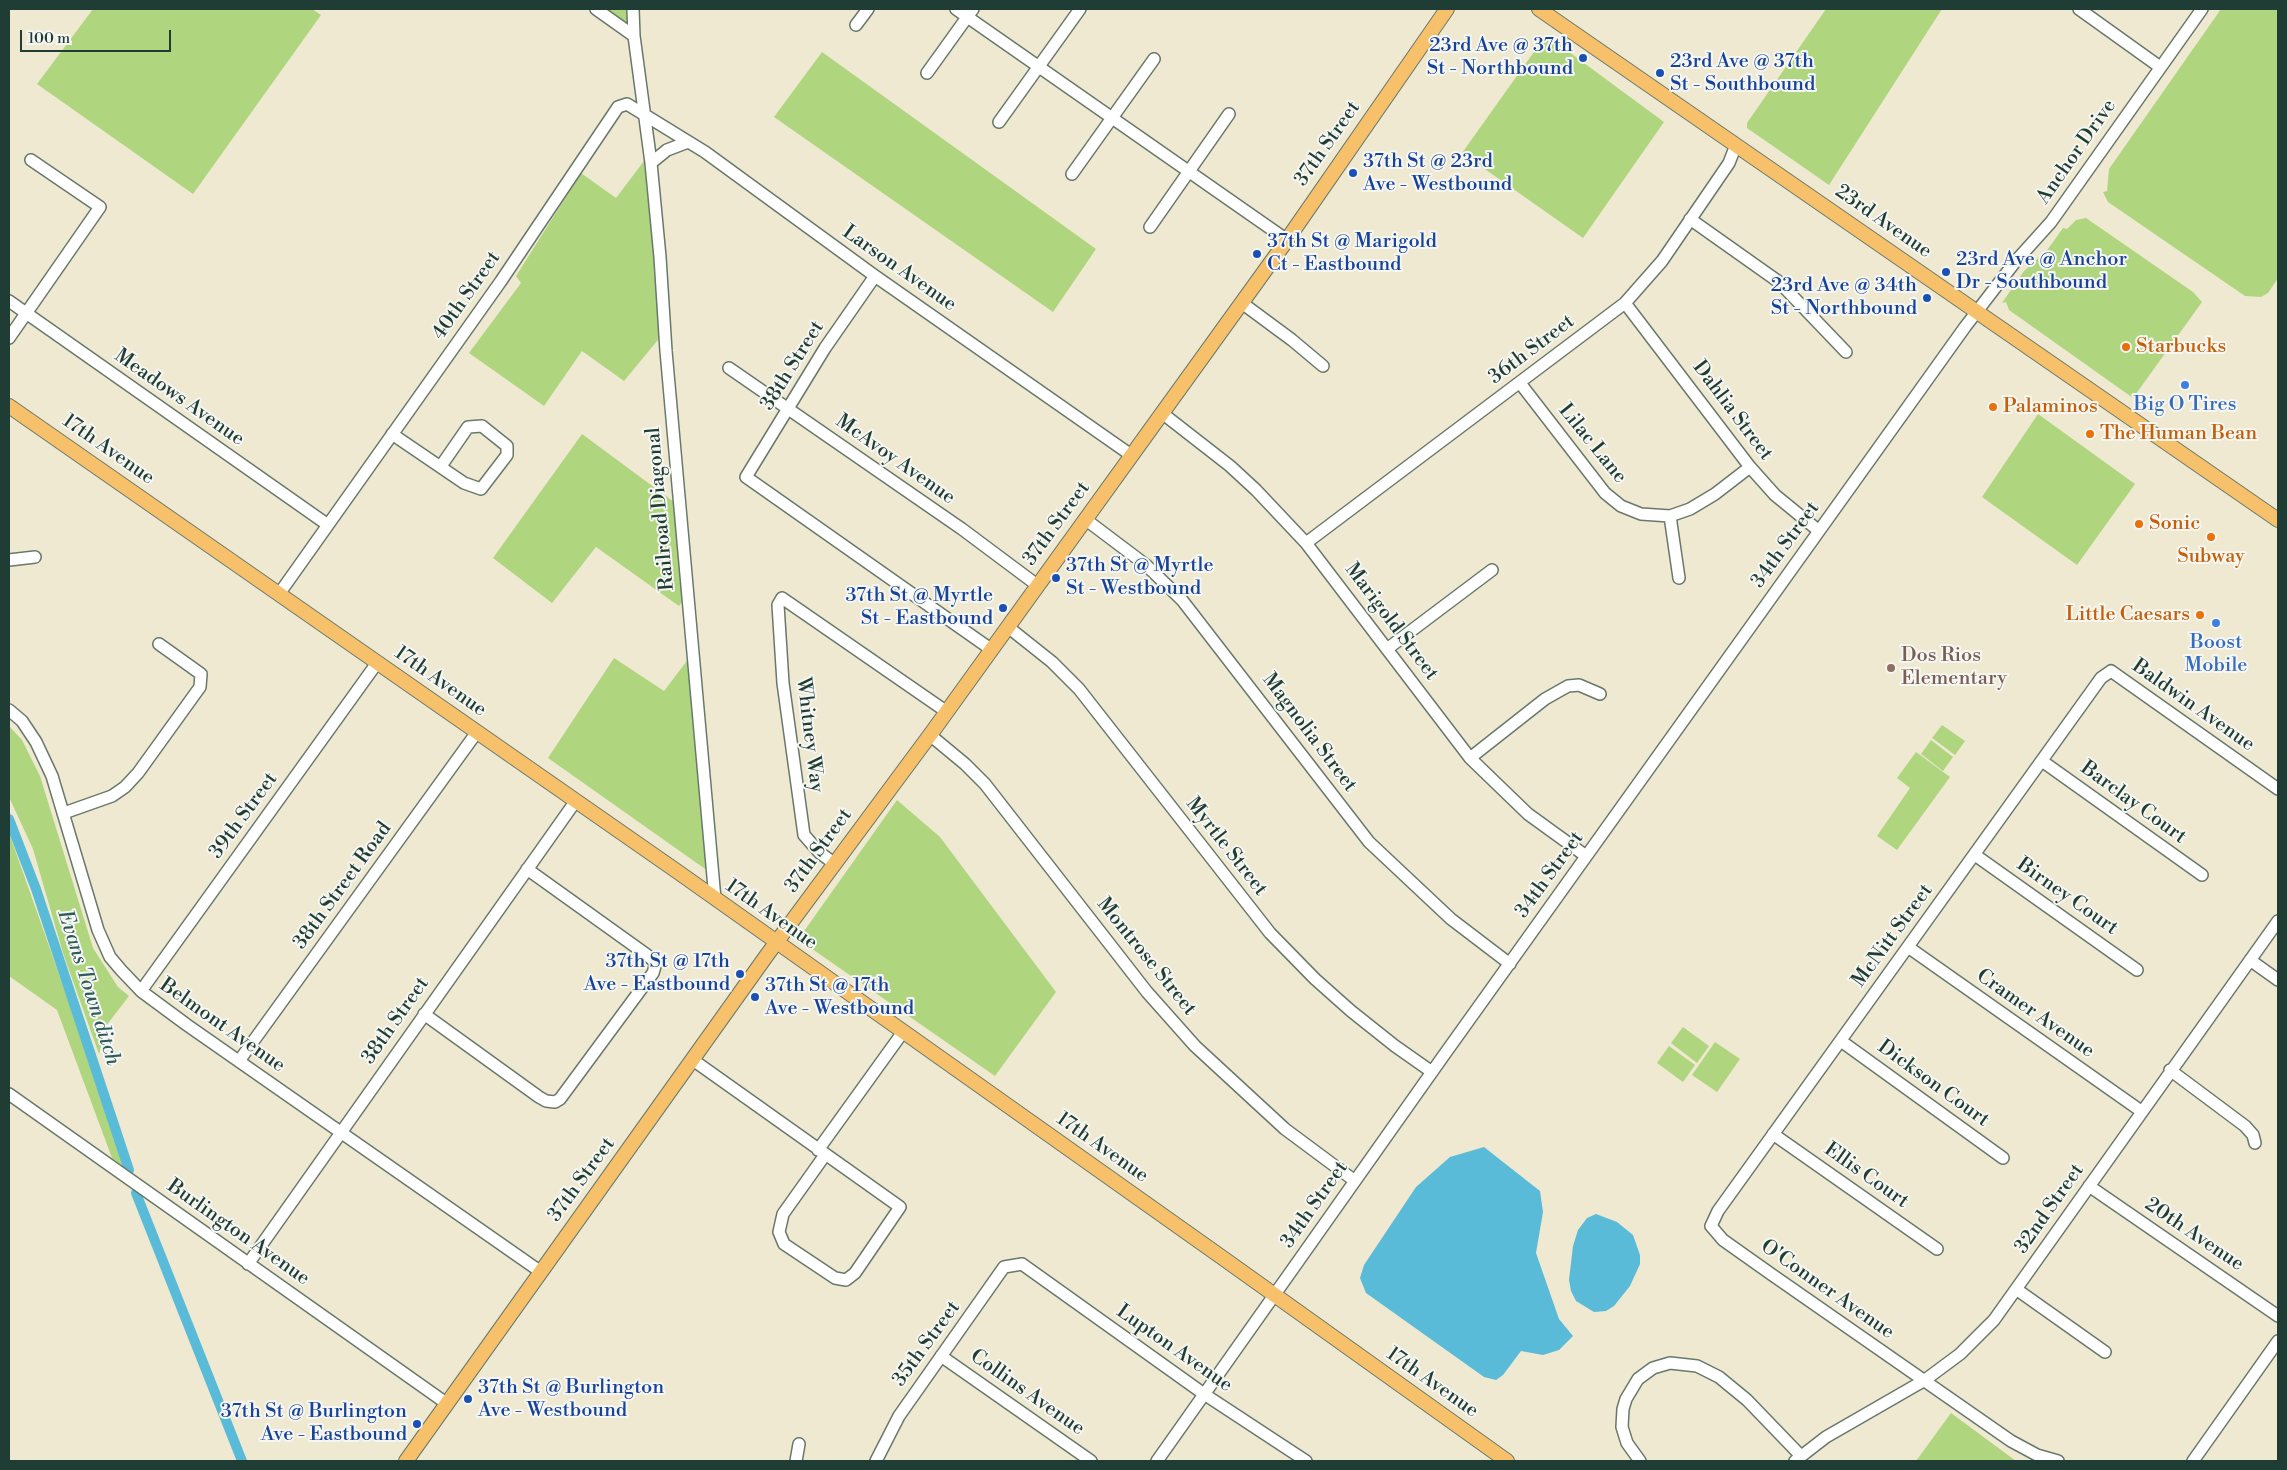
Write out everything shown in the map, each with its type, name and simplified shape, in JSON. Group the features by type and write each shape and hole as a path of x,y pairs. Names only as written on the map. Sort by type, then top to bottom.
{"main road":[{"name":"37th Street","path":"406,1461 776,943 947,712 1242,303 1447,9"},
{"name":"23rd Avenue","path":"1539,9 2278,520"},
{"name":"17th Avenue","path":"9,406 715,899 1507,1461"}],"street":[{"path":"596,9 634,36"},
{"path":"633,9 634,36 644,116"},
{"path":"856,25 868,9"},
{"path":"956,9 970,13 1039,66 1287,240"},
{"path":"999,122 1080,9"},
{"path":"2079,9 2160,67"},
{"name":"Anchor Drive","path":"1976,312 2015,262 2051,222 2202,9"},
{"path":"927,73 970,13"},
{"path":"1072,174 1154,59"},
{"name":"40th Street","path":"279,594 501,281 618,107 627,104 644,116"},
{"path":"1150,227 1229,114"},
{"name":"Larson Avenue","path":"644,116 688,142 875,276 1131,455"},
{"name":"Railroad Diagonal","path":"644,116 651,163 715,899"},
{"path":"651,163 667,150 688,142"},
{"name":"36th Street","path":"1306,543 1625,303 1646,280 1690,219 1729,162 1736,145"},
{"path":"9,338 100,207 31,160"},
{"path":"1690,219 1779,282 1846,352"},
{"name":"38th Street","path":"875,276 825,348 746,477 992,650"},
{"name":"Meadows Avenue","path":"9,301 328,525"},
{"path":"1242,303 1323,366"},
{"name":"Dahlia Street","path":"1625,303 1750,467 1774,495 1819,531"},
{"name":"34th Street","path":"1157,1461 1432,1072 1976,312"},
{"name":"McAvoy Avenue","path":"729,368 969,534 1038,585"},
{"name":"Lilac Lane","path":"1520,383 1605,493 1621,506 1641,514 1670,516 1700,504 1750,467"},
{"name":"Marigold Street","path":"1162,412 1230,466 1256,490 1306,543 1470,758 1528,814 1586,856"},
{"path":"392,434 464,483 481,488 507,455 507,446 482,426 468,427 441,466"},
{"path":"1670,516 1678,578"},
{"name":"Magnolia Street","path":"1085,519 1146,565 1182,600 1369,842 1451,919 1510,964"},
{"path":"9,560 35,557"},
{"path":"1387,649 1492,570"},
{"name":"Whitney Way","path":"835,864 820,853 804,835 783,683 778,605 782,598 947,712"},
{"name":"Myrtle Street","path":"1008,627 1052,662 1079,689 1270,933 1315,979 1351,1011 1432,1072"},
{"path":"64,813 112,796 125,787 138,773 200,687 201,674 159,644"},
{"name":"39th Street","path":"141,991 377,663"},
{"name":"McNitt Street","path":"1711,1226 1718,1211 2101,678 2111,671"},
{"name":"Baldwin Avenue","path":"2111,671 2278,789"},
{"path":"1470,758 1545,699 1568,686 1579,685 1600,694"},
{"name":"Belmont Avenue","path":"9,710 22,722 36,742 52,776 98,930 110,957 120,970 141,991 540,1272"},
{"name":"38th Street Road","path":"239,1061 477,732"},
{"name":"Montrose Street","path":"930,735 965,764 985,784 1147,992 1190,1040 1285,1129 1355,1181"},
{"name":"Barclay Court","path":"2042,761 2202,875"},
{"name":"38th Street","path":"248,1264 575,802"},
{"name":"Birney Court","path":"1975,855 2137,970"},
{"path":"424,1014 539,1097 546,1101 555,1102 582,1070 653,973 656,963 648,955 527,869"},
{"name":"32nd Street","path":"1798,1459 1826,1437 1925,1380 1960,1354 1978,1337 2016,1289 2170,1070 2278,921"},
{"name":"Cramer Avenue","path":"1908,947 2141,1111"},
{"path":"2250,960 2278,980"},
{"path":"693,1060 822,1152 900,1207 855,1273 846,1280 835,1278 784,1244 780,1232 783,1214 822,1152 903,1032"},
{"name":"Dickson Court","path":"1841,1040 2003,1158"},
{"path":"2170,1070 2245,1126 2253,1135 2255,1144"},
{"name":"Burlington Avenue","path":"9,1094 446,1403"},
{"name":"Ellis Court","path":"1774,1134 1937,1249"},
{"name":"20th Avenue","path":"2089,1186 2278,1316"},
{"name":"O'Conner Avenue","path":"1711,1226 1717,1234 1763,1269 2022,1448 2058,1461"},
{"name":"35th Street","path":"876,1461 890,1430 1004,1267 1022,1264"},
{"name":"Lupton Avenue","path":"1022,1264 1204,1394 1306,1461"},
{"path":"2016,1289 2105,1352"},
{"path":"2193,1461 2278,1341"},
{"name":"Collins Avenue","path":"941,1356 1091,1461"},
{"path":"1640,1461 1632,1452 1622,1427 1624,1404 1628,1393 1638,1379 1653,1368 1670,1363 1697,1366 1719,1377 1747,1400 1798,1459"},
{"path":"796,1461 799,1444"}],"green space":[{"path":"93,9 312,9 321,15 193,194 37,84"},
{"path":"604,9 628,9 630,29"},
{"path":"1826,9 1942,9 1829,185 1747,128 1747,123"},
{"path":"2221,9 2278,9 2278,278 2268,293 2261,297 2245,296 2108,202 2103,192 2107,191 2109,169"},
{"path":"1546,35 1664,122 1583,238 1462,153"},
{"path":"822,52 1096,249 1053,312 774,117"},
{"path":"644,161 662,335 624,381 582,351 544,406 469,353 521,283 516,276 581,173 616,198"},
{"path":"2086,218 2193,292 2202,302 2133,398 2009,310 2006,302 2002,303 2024,271 2048,249 2063,228 2067,229 2076,220"},
{"path":"2038,414 2135,484 2077,565 1982,497"},
{"path":"582,434 674,502 684,599 679,606 596,547 552,603 493,558"},
{"path":"614,658 664,691 689,658 708,871 548,758"},
{"path":"1942,725 1965,741 1955,755 1932,738"},
{"path":"9,726 22,740 40,776 93,948 118,987 129,996 106,1026 99,1054 63,953 33,849 9,797"},
{"path":"1931,740 1953,757 1943,771 1921,754"},
{"path":"1916,752 1950,777 1897,850 1877,836 1910,788 1897,778"},
{"path":"897,800 940,837 1056,992 995,1076 805,944 802,934"},
{"path":"9,833 78,1028 124,1167 112,1158 57,1010 9,976"},
{"path":"1683,1027 1709,1046 1697,1063 1671,1043"},
{"path":"1715,1042 1740,1059 1717,1092 1692,1075"},
{"path":"1669,1046 1695,1065 1683,1082 1657,1063"},
{"path":"1951,1413 2016,1461 1916,1461"}],"water":[{"path":"1484,1147 1540,1191 1543,1212 1536,1253 1559,1319 1573,1336 1559,1350 1543,1355 1521,1351 1503,1375 1496,1380 1484,1377 1366,1293 1360,1278 1364,1265 1416,1187 1450,1157"},
{"path":"1596,1214 1617,1222 1633,1235 1640,1255 1640,1264 1630,1286 1614,1306 1606,1311 1594,1312 1576,1301 1571,1291 1569,1280 1573,1246 1578,1230 1587,1218"}],"waterway":[{"name":"Evans Town ditch","path":"9,819 36,889 129,1170"},
{"name":"Evans Town ditch","path":"136,1193 242,1461"}],"place":[{"name":"23rd Ave @ 37th St - Northbound","path":"1583,58"},
{"name":"23rd Ave @ 37th St - Southbound","path":"1660,73"},
{"name":"37th St @ 23rd Ave - Westbound","path":"1353,173"},
{"name":"37th St @ Marigold Ct - Eastbound","path":"1257,254"},
{"name":"23rd Ave @ Anchor Dr - Southbound","path":"1946,272"},
{"name":"23rd Ave @ 34th St - Northbound","path":"1927,298"},
{"name":"Starbucks","path":"2126,347"},
{"name":"Big O Tires","path":"2185,385"},
{"name":"Palaminos","path":"1993,407"},
{"name":"The Human Bean","path":"2090,434"},
{"name":"Sonic","path":"2139,524"},
{"name":"Subway","path":"2211,537"},
{"name":"37th St @ Myrtle St - Westbound","path":"1056,578"},
{"name":"37th St @ Myrtle St - Eastbound","path":"1003,608"},
{"name":"Little Caesars","path":"2200,615"},
{"name":"Boost Mobile","path":"2216,623"},
{"name":"Dos Rios Elementary","path":"1891,668"},
{"name":"37th St @ 17th Ave - Eastbound","path":"740,974"},
{"name":"37th St @ 17th Ave - Westbound","path":"755,997"},
{"name":"37th St @ Burlington Ave - Westbound","path":"468,1399"},
{"name":"37th St @ Burlington Ave - Eastbound","path":"417,1424"}]}
